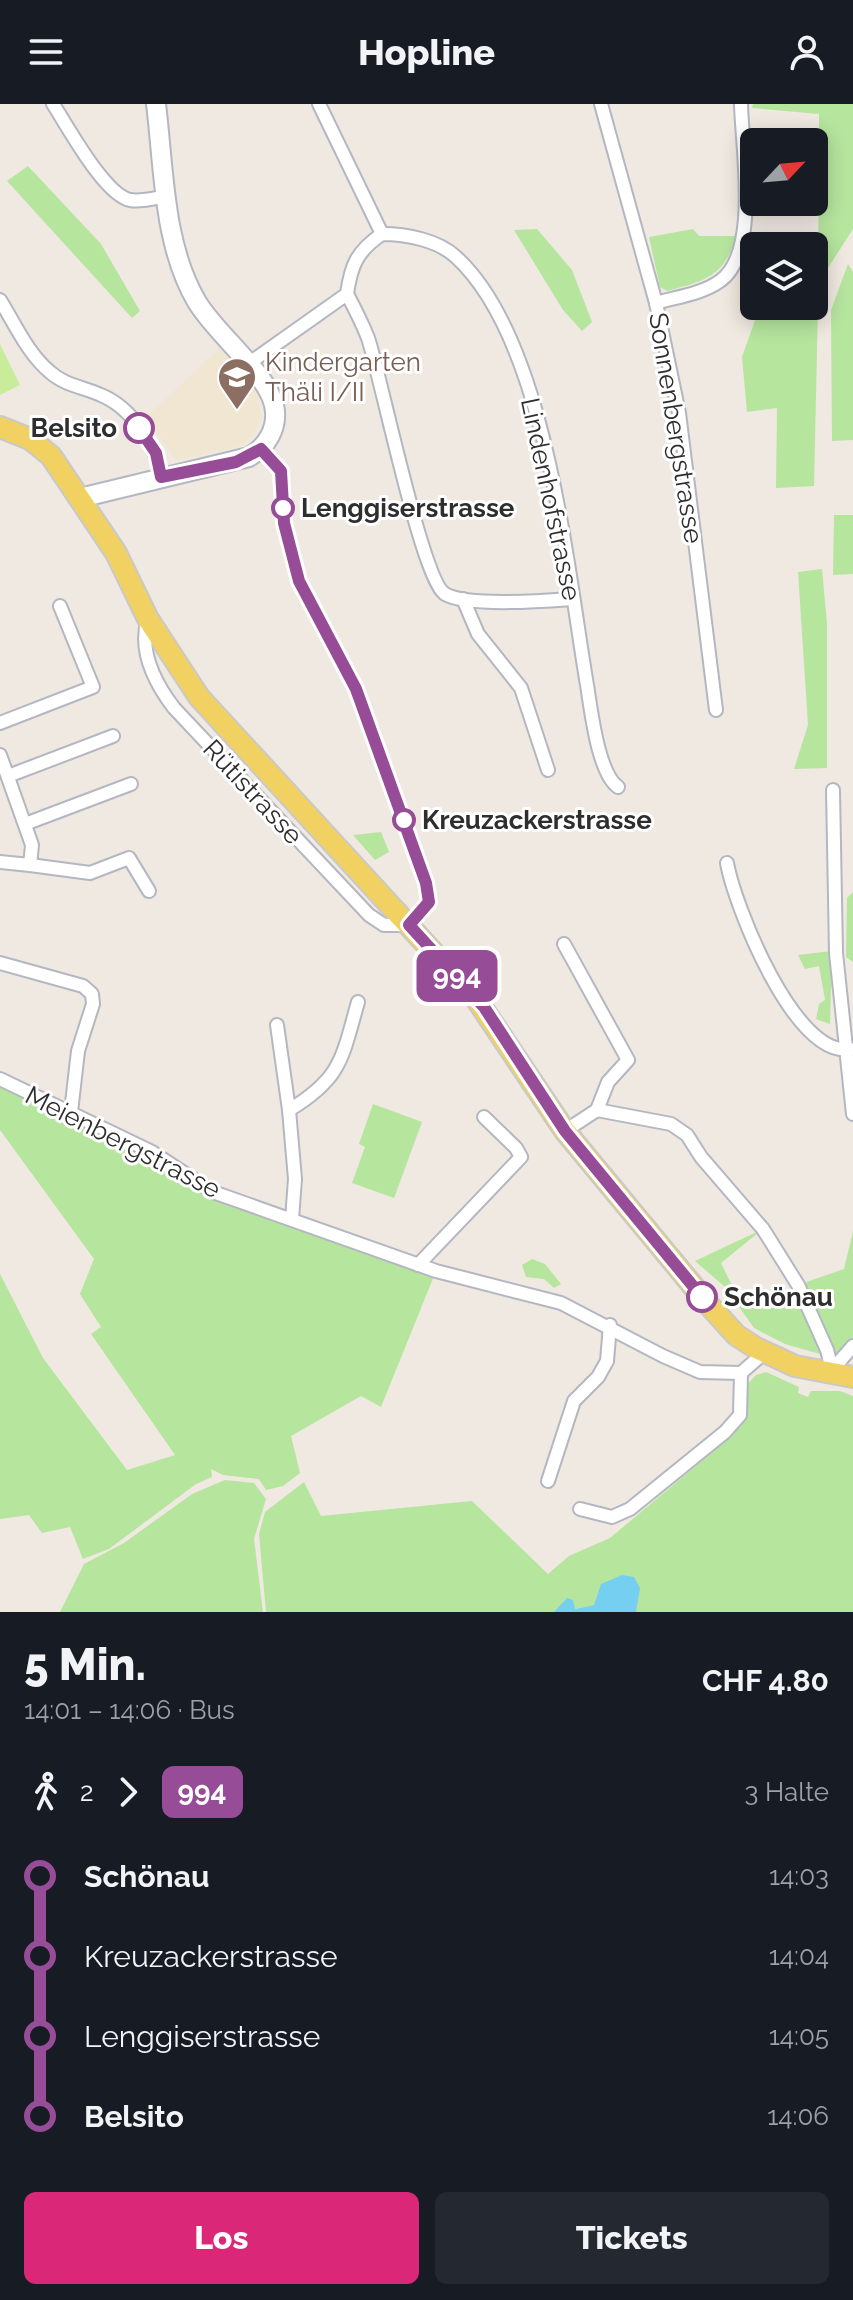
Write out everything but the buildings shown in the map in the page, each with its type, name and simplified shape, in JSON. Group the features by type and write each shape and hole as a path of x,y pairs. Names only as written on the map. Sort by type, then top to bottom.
{"main road":[{"name":"Rütistrasse","path":"0,427 30,439 51,456 116,553 148,619 190,685 229,733 484,1007 565,1131 708,1304 736,1335 765,1352 795,1366 844,1377"}],"street":[{"path":"53,104 90,161 122,197 139,201 167,196"},
{"path":"80,498 236,462 261,449 273,429 276,412 272,396 207,317 189,288 180,263 167,196 156,104"},
{"path":"319,104 382,234 356,258 347,294 368,339 430,567 442,592 463,599 519,602 572,599"},
{"name":"Sonnenbergstrasse","path":"601,104 656,303 679,413 716,710"},
{"path":"656,303 712,286 736,264 744,231 741,104"},
{"name":"Lindenhofstrasse","path":"382,234 417,239 447,250 466,268 494,308 527,386 542,435 593,722 607,776 618,787"},
{"path":"248,364 347,294"},
{"path":"0,300 47,370 61,381 105,396 129,416 156,453 161,477"},
{"path":"261,449 281,471 284,523 299,581 356,689 429,896 423,912 409,925"},
{"path":"463,599 478,634 521,688 548,770"},
{"path":"0,723 93,687 60,606"},
{"path":"8,776 113,736"},
{"path":"0,755 32,845 30,865"},
{"path":"25,824 131,784"},
{"path":"833,790 834,904 853,1114"},
{"path":"0,862 90,873 129,858 149,891"},
{"path":"727,863 733,894 748,930 792,1009 823,1043 835,1050 849,1049"},
{"path":"564,944 628,1060 608,1082 597,1110 565,1131"},
{"path":"0,963 83,986 92,994 93,1004 78,1051 71,1112"},
{"path":"289,1110 322,1088 336,1070 358,1002"},
{"path":"277,1025 295,1179 292,1219"},
{"name":"Meienbergstrasse","path":"0,1079 152,1152 213,1192 418,1265 561,1303 700,1372 741,1373"},
{"path":"597,1110 671,1124 687,1135 701,1157 763,1229 798,1285 827,1350 844,1377"},
{"path":"418,1265 521,1157 516,1148 484,1117"},
{"path":"548,1481 574,1401 598,1377 607,1361 606,1332 610,1325"},
{"path":"844,1377 839,1362 853,1346"},
{"path":"580,1509 612,1517 630,1509 725,1432 740,1415 741,1373 765,1352"}],"shaded area":[{"path":"220,348 256,391 262,420 254,435 241,446 176,461 146,417"}],"green space":[{"path":"753,104 853,104 853,229 828,268 828,232 818,232 818,216 828,216 828,128 819,128 819,114 752,108"},
{"path":"28,166 101,244 140,311 132,318 7,181"},
{"path":"537,229 572,270 592,322 582,331 563,310 514,230"},
{"path":"693,229 699,236 736,236 719,269 702,280 667,291 660,287 649,237"},
{"path":"848,264 853,272 853,440 832,441 831,310"},
{"path":"755,320 818,320 814,486 776,488 777,408 747,412 742,357"},
{"path":"0,344 20,385 0,395"},
{"path":"834,515 853,515 853,574 833,575"},
{"path":"822,569 827,624 827,768 794,769 808,725 798,572"},
{"path":"381,832 389,852 375,860 353,835"},
{"path":"853,892 853,962 846,957 847,898"},
{"path":"832,951 830,1024 816,1019 819,1004 825,1000 819,966 805,969 798,955"},
{"path":"0,1079 43,1098 213,1191 436,1271 381,1407 361,1396 291,1436 300,1473 283,1486 266,1490 259,1479 223,1475 211,1469 212,1477 196,1484 109,1549 83,1559 70,1527 42,1533 29,1515 0,1519 0,1274 43,1358 127,1470 175,1455 91,1334 101,1327 80,1294 94,1259 0,1130"},
{"path":"373,1104 422,1122 394,1198 352,1183 365,1147 359,1144"},
{"path":"763,1229 721,1263 735,1292 776,1298 798,1285 844,1269 853,1231 853,1347 850,1341 834,1358 785,1344 754,1328 725,1287 695,1261"},
{"path":"532,1259 545,1264 561,1284 554,1288 544,1279 526,1277 522,1265"},
{"path":"766,1372 799,1387 798,1393 808,1397 811,1391 840,1391 853,1396 853,1612 636,1612 594,1605 575,1609 567,1599 554,1612 266,1612 259,1534 265,1512 304,1482 321,1516 472,1501 548,1574 569,1556 610,1538 734,1434 740,1415 746,1418 746,1386 756,1375"},
{"path":"225,1480 254,1483 266,1499 254,1539 263,1612 60,1612 84,1564 124,1543 192,1494"}],"water":[{"path":"622,1575 634,1577 640,1588 636,1612 554,1612 567,1598 573,1600 575,1609 594,1605 601,1584"}],"bus line":[{"name":"994","path":"139,428 156,453 161,477 224,466 256,454 261,449 278,465 282,479 284,523 299,581 356,689 426,883 429,902 409,925 484,1007 565,1131 702,1297"}],"place":[{"name":"Kindergarten Thäli I/II","path":"237,411"},
{"name":"Belsito","path":"139,428"},
{"name":"Lenggiserstrasse","path":"283,508"},
{"name":"Kreuzackerstrasse","path":"404,820"},
{"name":"Schönau","path":"702,1297"}]}
